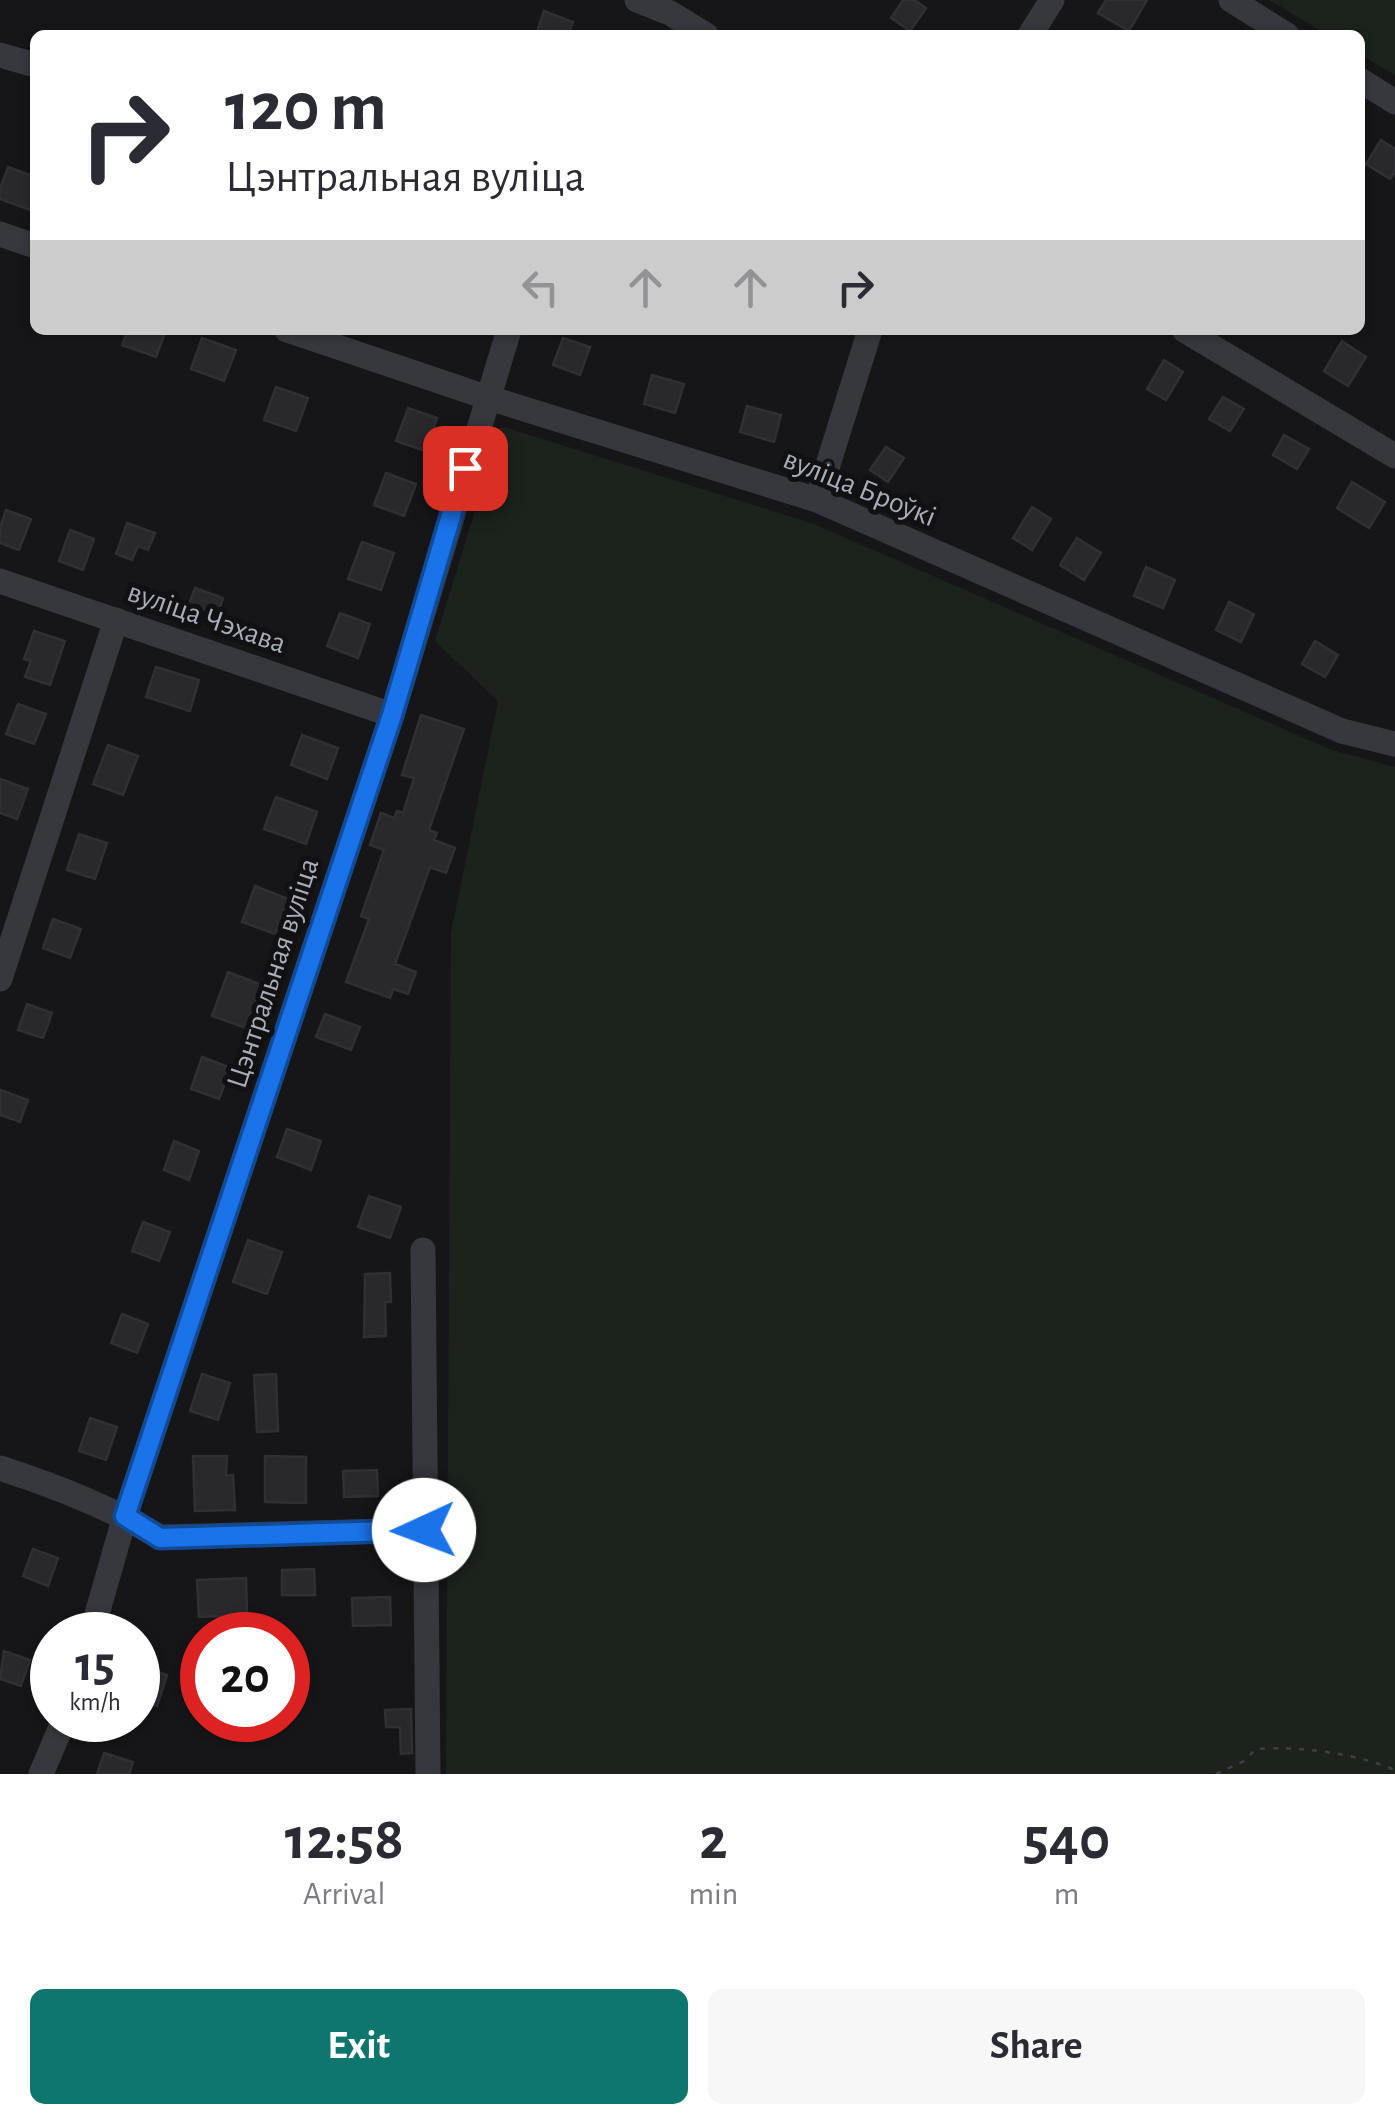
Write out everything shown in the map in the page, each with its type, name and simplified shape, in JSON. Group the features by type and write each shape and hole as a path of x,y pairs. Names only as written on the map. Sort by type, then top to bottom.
{"street":[{"path":"637,0 696,30"},
{"path":"1033,30 1052,0"},
{"path":"1231,0 1279,30"},
{"path":"0,55 30,64"},
{"path":"1365,83 1395,102"},
{"path":"0,234 30,244"},
{"name":"вуліца Броўкі","path":"302,335 817,500 1342,731 1395,744"},
{"name":"Цэнтральная вуліца","path":"98,1612 125,1516 392,715 507,335"},
{"path":"817,500 868,335"},
{"path":"1192,335 1395,456"},
{"name":"вуліца Чэхава","path":"0,581 392,715"},
{"path":"0,979 116,620"},
{"path":"424,1250 428,1774"},
{"path":"0,1468 63,1488 125,1516 160,1538 424,1530"},
{"path":"41,1774 55,1742"}],"path":[{"path":"1216,1774 1244,1761 1256,1748 1293,1746 1368,1759 1395,1770"}],"shaded area":[{"path":"1269,0 1395,0 1395,75 1365,57 1365,30 1320,30"},
{"path":"501,426 814,524 1332,750 1395,767 1395,1774 446,1774 451,933 498,701 435,641"}],"building":[{"path":"903,0 914,0 926,8 911,30 891,18"},
{"path":"1106,0 1147,0 1130,30 1098,13"},
{"path":"544,11 573,22 570,30 538,30"},
{"path":"1381,140 1395,149 1395,172 1390,179 1366,164"},
{"path":"8,167 30,175 30,210 0,199"},
{"path":"126,335 164,335 156,357 122,345"},
{"path":"202,338 236,350 224,381 191,369"},
{"path":"563,338 590,347 580,375 553,365"},
{"path":"1342,341 1366,357 1348,386 1324,371"},
{"path":"1164,360 1183,372 1166,400 1147,389"},
{"path":"652,375 684,384 675,413 644,404"},
{"path":"276,387 308,398 296,431 264,420"},
{"path":"1223,397 1244,409 1230,431 1209,419"},
{"path":"747,406 781,415 774,442 740,432"},
{"path":"408,408 437,418 425,451 396,441"},
{"path":"1284,435 1309,449 1297,469 1273,455"},
{"path":"886,447 904,458 888,482 870,470"},
{"path":"386,473 416,484 404,516 374,505"},
{"path":"1352,482 1385,502 1369,528 1337,508"},
{"path":"1032,507 1051,519 1032,550 1013,538"},
{"path":"6,510 31,519 19,550 0,543"},
{"path":"127,523 155,533 148,550 138,546 132,560 116,554"},
{"path":"70,530 94,539 83,570 59,561"},
{"path":"1077,538 1101,553 1084,580 1060,565"},
{"path":"362,542 394,553 381,590 348,579"},
{"path":"1146,567 1175,580 1163,608 1134,596"},
{"path":"195,588 223,598 217,615 189,604"},
{"path":"1229,602 1254,614 1241,642 1216,630"},
{"path":"340,613 370,624 358,658 327,646"},
{"path":"34,631 65,641 50,685 25,677 31,661 24,659"},
{"path":"1315,641 1338,655 1325,677 1302,664"},
{"path":"156,667 199,680 190,711 146,697"},
{"path":"18,704 46,714 34,744 6,734"},
{"path":"421,715 464,729 429,830 437,833 434,840 455,848 446,873 430,867 395,964 416,972 408,994 393,989 390,998 346,982 369,919 361,916 384,850 370,845 381,813 394,818 397,811 403,813 414,778 402,775"},
{"path":"302,735 338,748 327,779 291,765"},
{"path":"108,745 138,756 123,795 93,784"},
{"path":"0,779 28,789 17,819 0,813"},
{"path":"276,797 317,812 306,844 264,829"},
{"path":"79,834 107,843 95,879 67,870"},
{"path":"255,886 288,899 275,934 242,922"},
{"path":"53,919 81,929 70,958 43,948"},
{"path":"228,972 262,985 246,1028 212,1016"},
{"path":"27,1004 52,1013 43,1038 18,1030"},
{"path":"325,1014 360,1027 351,1050 316,1037"},
{"path":"202,1057 231,1068 219,1099 191,1089"},
{"path":"0,1090 28,1100 20,1122 0,1115"},
{"path":"287,1129 321,1141 311,1170 277,1157"},
{"path":"174,1141 199,1151 189,1180 164,1170"},
{"path":"369,1196 401,1207 390,1238 358,1227"},
{"path":"143,1222 170,1232 159,1261 132,1251"},
{"path":"248,1240 282,1252 267,1294 233,1282"},
{"path":"390,1273 391,1302 385,1302 386,1336 364,1337 365,1274"},
{"path":"122,1314 148,1324 137,1353 111,1343"},
{"path":"202,1374 230,1383 218,1420 190,1411"},
{"path":"276,1374 278,1431 257,1432 254,1375"},
{"path":"90,1418 117,1427 106,1460 79,1451"},
{"path":"193,1456 227,1456 226,1476 233,1475 235,1510 195,1511"},
{"path":"265,1456 306,1457 306,1503 265,1502"},
{"path":"377,1470 378,1496 344,1497 343,1471"},
{"path":"33,1549 58,1558 48,1586 23,1576"},
{"path":"314,1569 315,1595 282,1595 282,1570"},
{"path":"246,1578 247,1612 199,1612 197,1580"},
{"path":"390,1597 391,1625 353,1626 352,1598"},
{"path":"4,1651 30,1660 21,1686 0,1679"},
{"path":"160,1673 167,1675 160,1697"},
{"path":"411,1709 412,1753 401,1754 400,1727 386,1727 385,1710"},
{"path":"104,1753 133,1762 129,1774 97,1774"}],"route":[{"path":"424,1530 160,1538 125,1516 392,715 465,468"}]}
